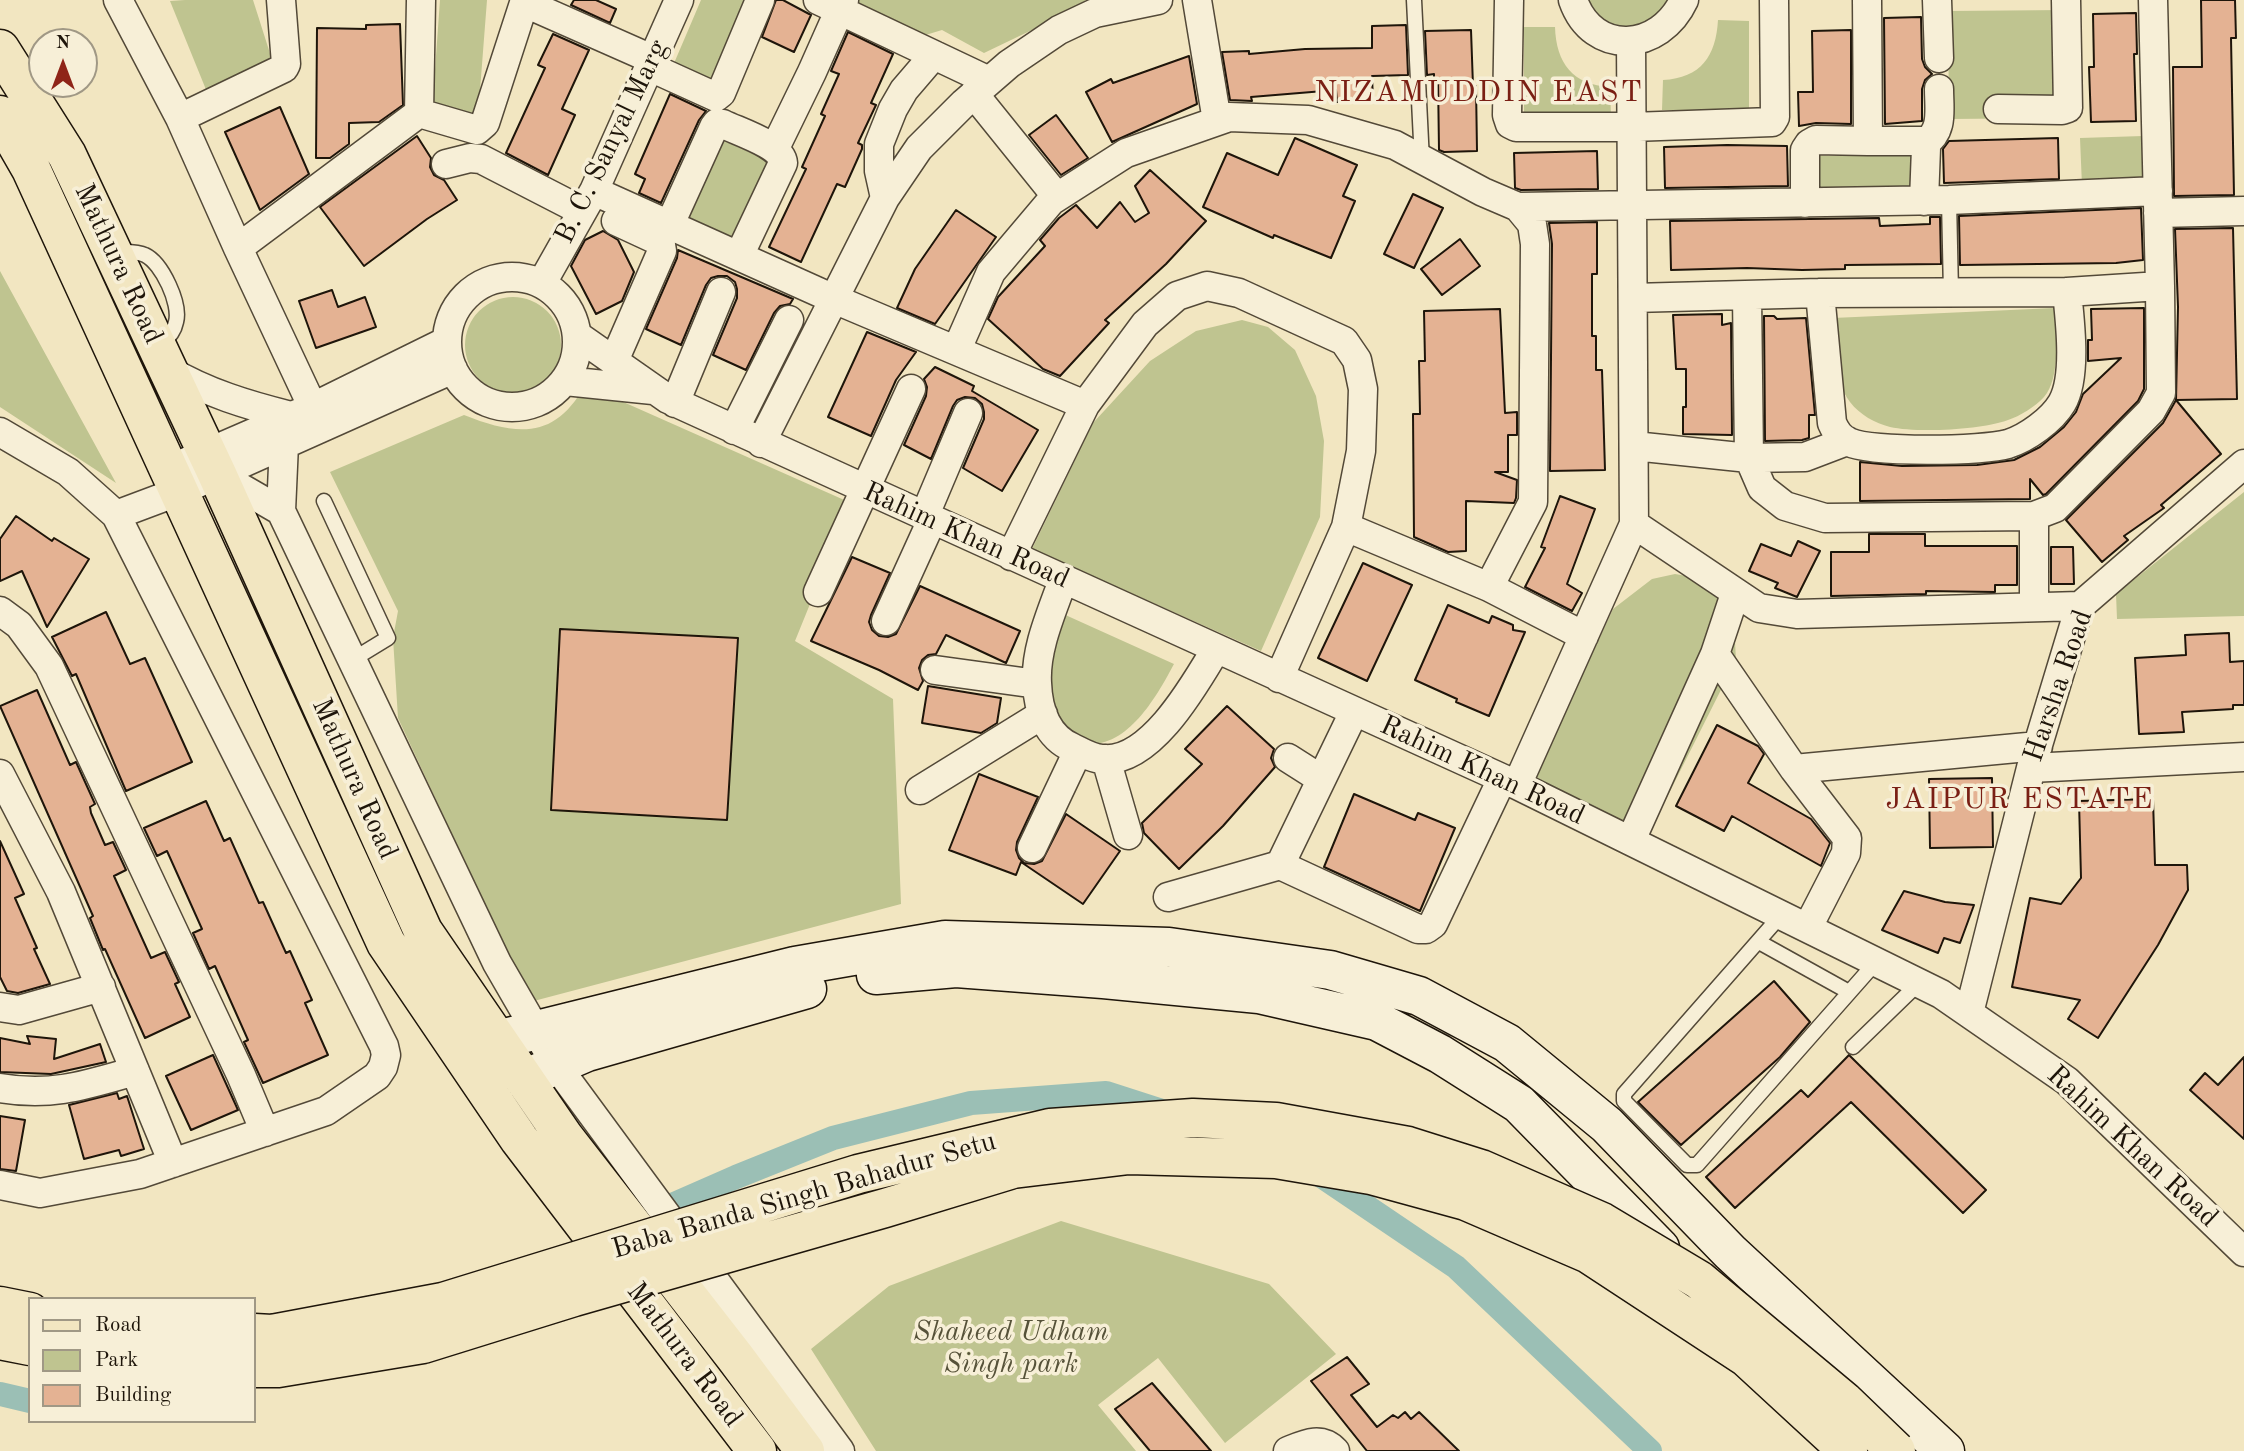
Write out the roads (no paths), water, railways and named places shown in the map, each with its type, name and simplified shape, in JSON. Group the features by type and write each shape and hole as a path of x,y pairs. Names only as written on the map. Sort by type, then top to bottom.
{"main road":[{"name":"Mathura Road","path":"0,49 67,155 212,464 423,931 497,1040 540,1072 564,1137 743,1342 804,1451"},
{"name":"Mathura Road","path":"5,134 31,169 386,943 519,1139 758,1451"},
{"name":"Baba Banda Singh Bahadur Setu","path":"256,1333 272,1334 443,1302 858,1174 1050,1128 1193,1118 1276,1122 1408,1146 1480,1169 1602,1222 1699,1280 1844,1401 1896,1451"},
{"name":"Baba Banda Singh Bahadur Setu","path":"256,1368 278,1368 424,1344 1013,1168 1129,1156 1276,1159 1371,1175 1466,1201 1589,1254 1746,1357 1848,1451"},
{"path":"0,1306 28,1312"},
{"path":"0,1340 28,1346"}],"street":[{"path":"118,0 180,118 309,417"},
{"path":"180,118 284,68 286,64 281,0"},
{"path":"419,113 421,0"},
{"name":"B. C. Sanyal Marg","path":"542,283 587,203 679,0"},
{"path":"419,113 477,130 481,127 485,122 525,1 716,97 721,93 760,0"},
{"path":"761,443 885,198 919,148 981,87 1009,64 1095,7 1158,0"},
{"path":"1196,0 1217,121"},
{"path":"1509,0 1507,115 1510,124 1516,127 1632,127 1772,122 1775,117 1774,0"},
{"path":"1573,0 1582,19 1596,32 1613,39 1631,41 1649,37 1665,28 1677,15 1684,0"},
{"path":"1867,0 1873,141"},
{"path":"1937,0 1939,58"},
{"path":"1998,109 2068,108 2066,0"},
{"path":"1747,295 1749,458 1762,488 1785,506 1825,518 2034,516 2055,509 2151,411 2161,393 2153,0"},
{"path":"775,148 834,3 934,55 981,87 1057,197"},
{"path":"1168,897 1280,866 1418,929 1426,929 1433,924 1510,782 1584,636 1634,524 1631,41"},
{"path":"885,198 879,170 879,144 904,90 934,55"},
{"path":"1924,144 1936,133 1939,124 1939,89"},
{"path":"1873,141 1878,90"},
{"path":"238,248 419,113"},
{"path":"957,349 991,272 1051,201 1126,153 1229,117 1308,120 1395,145 1483,192 1518,207 1937,200 2158,202 2244,211"},
{"path":"670,225 717,123 775,148 783,158 783,163 739,256"},
{"path":"1805,203 1805,150 1816,140 1921,141 1926,148 1937,200"},
{"path":"446,164 470,158 481,159 587,203 657,240 661,256 614,361"},
{"path":"587,203 670,225 834,299 1085,405"},
{"path":"1489,587 1533,502 1535,487 1535,244 1532,225 1518,207"},
{"path":"502,277 523,277 542,283 560,296 572,314 578,335 576,357 565,381 556,391 539,402 519,407 499,406 480,399 464,386 453,369 447,350 448,330 454,311 467,295 483,283 502,277"},
{"path":"1011,556 1085,405 1145,324 1177,296 1207,286 1239,293 1344,341 1357,360 1363,390 1361,451 1346,527 1279,678"},
{"path":"1633,298 1820,293 2067,292 2160,286"},
{"path":"665,397 722,292"},
{"path":"1820,293 1832,423 1837,434 1859,446 1907,449 1992,447 2008,444 2023,438 2055,412 2064,400 2069,382 2071,341 2067,292"},
{"path":"734,430 785,330 807,353"},
{"name":"Rahim Khan Road","path":"578,335 665,397 1510,782 1941,994 2067,1081 2244,1252"},
{"path":"116,515 175,480 309,417 447,341"},
{"path":"162,359 193,385 236,402 309,417"},
{"path":"212,464 285,444 309,417 453,369"},
{"name":"Rahim Khan Road","path":"565,381 665,397"},
{"path":"818,592 911,389"},
{"path":"924,584 935,522 968,413"},
{"path":"0,432 68,472 116,515 260,797 384,1046 386,1055 377,1076 326,1111 173,1163 139,1174 40,1193 0,1185"},
{"path":"1634,446 1749,458 1805,457 1847,441"},
{"path":"285,444 281,511 497,963 537,1030 540,1072 597,1120 743,1342 840,1451"},
{"path":"212,464 281,511"},
{"name":"Harsha Road","path":"1969,1013 2034,757 2080,606 2244,464"},
{"path":"2034,516 2034,607"},
{"path":"886,621 935,522"},
{"path":"1634,524 1759,608 1797,614 2080,606"},
{"path":"1346,527 1489,587 1584,636"},
{"path":"1063,580 1043,640 1037,678 1042,714 1054,737 1078,751 1106,759 1121,757 1151,739 1185,701 1216,649"},
{"path":"1631,841 1715,654 1735,594"},
{"path":"0,611 19,625 49,666 241,1075 265,1132"},
{"path":"1715,654 1794,769 1847,838 1846,853 1808,927"},
{"path":"942,666 1037,678"},
{"path":"1280,866 1354,712"},
{"path":"920,790 1042,714"},
{"path":"1032,848 1078,751"},
{"path":"1794,769 1937,757 2244,757"},
{"path":"1288,758 1321,779"},
{"path":"1106,759 1128,835"},
{"path":"0,774 61,892 173,1163"},
{"path":"497,1040 795,966 945,940 1168,947 1330,970 1419,996 1507,1043 1607,1125 1730,1252 1945,1451"},
{"path":"540,1072 587,1052 845,978 956,968 1259,994 1377,1021 1440,1054 1519,1104 1632,1221 1866,1451"},
{"path":"0,1006 19,1010 101,987"},
{"path":"0,1088 41,1092 67,1090 135,1071"},
{"path":"1288,1451 1310,1442 1328,1444 1335,1451"}],"lane":[{"path":"1414,0 1422,161"},
{"path":"1937,200 1951,293"},
{"path":"324,500 388,638 352,660"},
{"path":"1782,914 1624,1094 1624,1101 1687,1165 1697,1165 1877,961"},
{"path":"1759,942 1849,992"},
{"path":"1853,1047 1919,983"}],"waterway":[{"path":"647,1216 833,1138 971,1103 1106,1093 1168,1113"},
{"path":"1314,1171 1456,1267 1650,1451"},
{"path":"0,1394 28,1401"}],"district":[{"name":"NIZAMUDDIN EAST","path":"1479,93"},
{"name":"JAIPUR ESTATE","path":"2020,800"}],"park label":[{"name":"Shaheed Udham Singh park","path":"1011,1349"}]}
